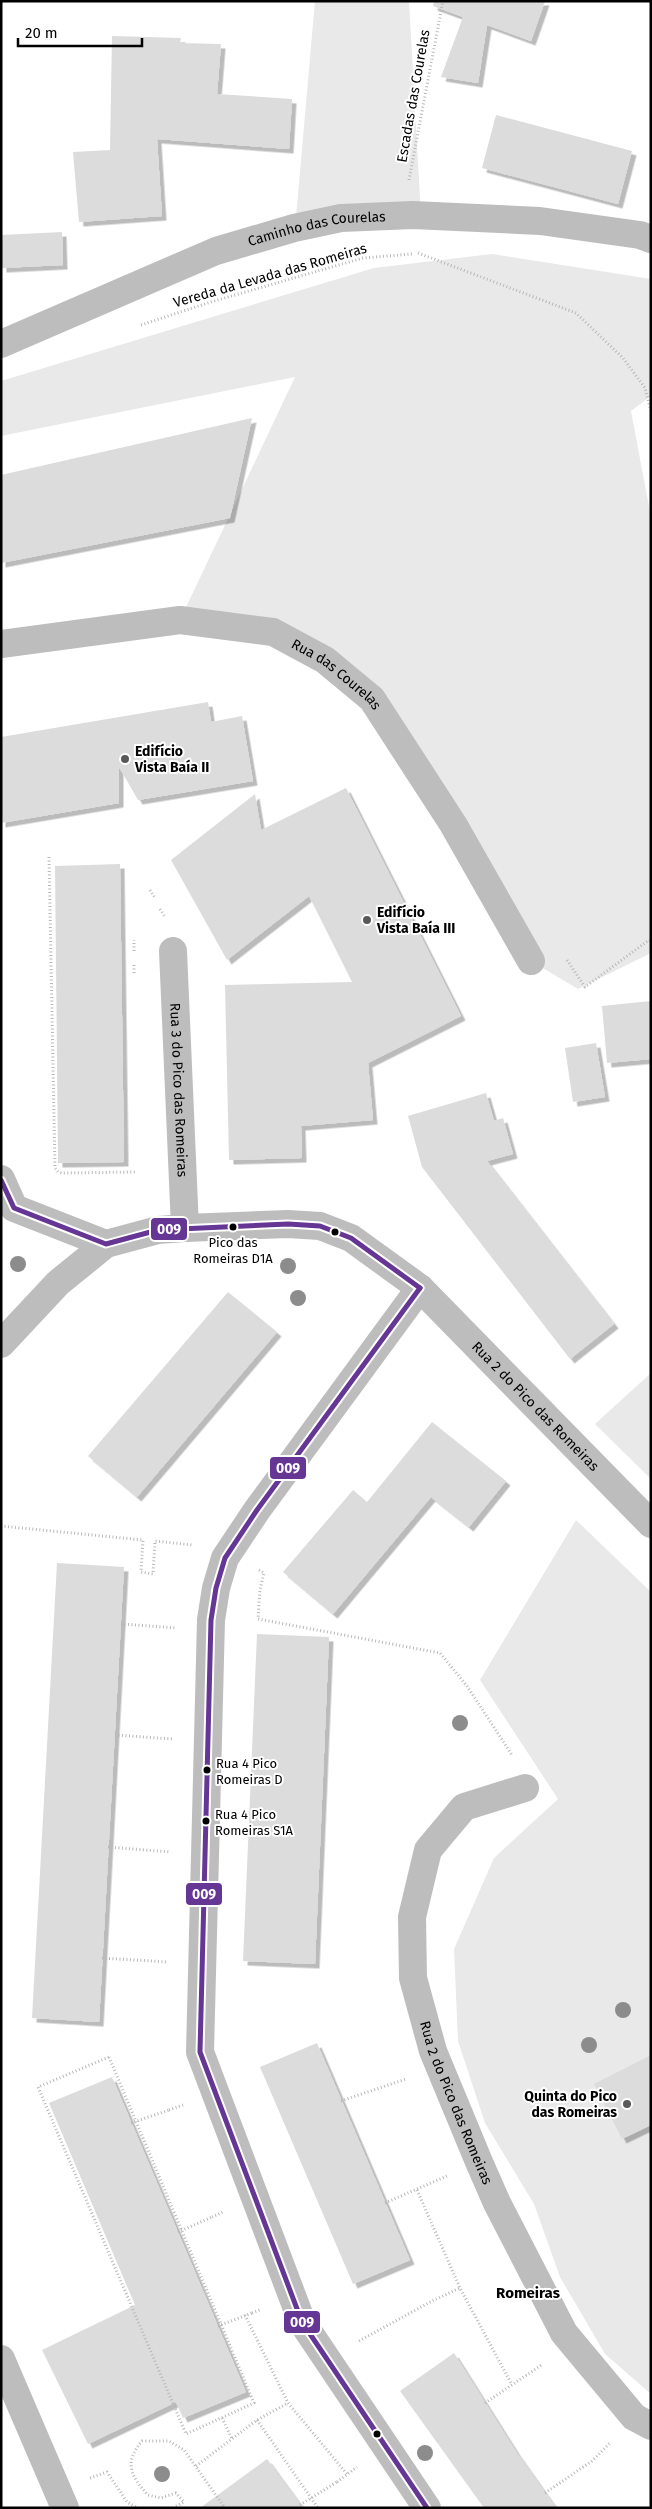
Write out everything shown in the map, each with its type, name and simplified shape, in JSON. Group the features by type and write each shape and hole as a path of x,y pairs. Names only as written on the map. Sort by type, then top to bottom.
{"street":[{"name":"Caminho das Courelas","path":"1,344 216,251 294,228 341,218 413,215 540,221 640,235 651,239"},
{"name":"Rua das Courelas","path":"1,644 180,620 273,632 325,660 372,699 453,824 531,961"},
{"name":"Rua 3 do Pico das Romeiras","path":"173,951 185,1228"},
{"path":"1,1179 14,1208 106,1244"},
{"name":"Rua 2 do Pico das Romeiras","path":"106,1244 158,1230 288,1224 320,1226 351,1238 420,1288 651,1524"},
{"path":"1,1344 58,1282 106,1244"},
{"path":"420,1288 257,1510 225,1558 216,1588 212,1620 200,2052 302,2322 427,2508"},
{"name":"Rua 2 do Pico das Romeiras","path":"525,1788 464,1807 428,1850 412,1917 413,1978 433,2051 479,2162 497,2203 564,2333 634,2417 651,2426"},
{"path":"1,2359 64,2508"}],"path":[{"name":"Escadas das Courelas","path":"411,187 409,181 443,1"},
{"name":"Vereda da Levada das Romeiras","path":"136,327 211,302 363,258 420,253 576,313 623,358 645,388 651,411"},
{"path":"49,857 55,1168 58,1172 136,1172"},
{"path":"150,890 155,898"},
{"path":"160,908 165,918"},
{"path":"134,940 134,951"},
{"path":"565,957 585,987 649,940 651,941"},
{"path":"134,963 134,973"},
{"path":"1,1526 143,1540 141,1572 153,1574 155,1541 231,1550"},
{"path":"258,1619 440,1653 467,1686 518,1764 525,1788"},
{"path":"121,1624 160,1626"},
{"path":"115,1735 152,1738"},
{"path":"108,1847 149,1850"},
{"path":"102,1958 140,1960"},
{"path":"109,2056 254,2403 222,2418 186,2434 38,2087 109,2056"},
{"path":"341,2101 377,2087"},
{"path":"131,2123 169,2110"},
{"path":"385,2203 424,2187"},
{"path":"416,2190 460,2288 512,2385"},
{"path":"178,2232 212,2217"},
{"path":"356,2343 432,2300 460,2288"},
{"path":"218,2326 252,2313"},
{"path":"245,2315 288,2403 347,2474"},
{"path":"485,2403 519,2380"},
{"path":"196,2466 258,2420 288,2403"},
{"path":"222,2418 232,2440"},
{"path":"258,2420 318,2508"},
{"path":"173,2508 184,2502 176,2493 161,2498 148,2495 139,2485 131,2471 132,2454 142,2441 169,2441 184,2450 224,2508"},
{"path":"545,2493 592,2461"},
{"path":"300,2505 337,2482"},
{"path":"119,2488 128,2502 138,2508"}],"shaded area":[{"path":"315,1 409,1 421,216 296,217"},
{"path":"492,254 651,279 651,396 631,411 651,517 651,953 578,989 531,961 453,824 325,660 180,620 295,377 1,436 1,381 374,268"},
{"path":"651,1373 651,1479 595,1424"},
{"path":"576,1520 651,1592 651,2394 605,2354 560,2277 534,2204 485,2123 458,2041 454,1949 494,1858 558,1799 480,1680"}],"building":[{"path":"434,1 545,1 531,41 487,25 478,83 441,77 463,17 433,6"},
{"path":"112,36 181,38 180,43 221,44 217,94 292,99 289,149 157,139 162,216 79,222 73,152 110,150"},
{"path":"496,115 632,151 618,204 482,168"},
{"path":"62,232 63,265 2,268 1,235"},
{"path":"252,418 230,518 1,563 1,475"},
{"name":"Edifício Vista Baía II","path":"208,702 211,722 242,716 253,781 138,800 119,767 119,803 1,823 1,737"},
{"path":"346,788 461,1016 368,1063 373,1120 301,1126 302,1158 229,1160 225,985 352,982 309,896 227,960 171,860 255,794 261,830"},
{"path":"120,864 124,1162 58,1163 55,866"},
{"path":"651,1001 651,1059 607,1063 602,1006"},
{"path":"596,1043 605,1097 573,1102 565,1048"},
{"path":"486,1093 494,1121 503,1118 513,1154 487,1161 614,1324 570,1359 422,1167 408,1116"},
{"path":"228,1292 277,1332 137,1497 88,1456"},
{"path":"432,1422 506,1481 469,1527 431,1497 333,1614 283,1572 353,1490 367,1502"},
{"path":"57,1563 124,1567 99,2022 32,2018"},
{"path":"257,1634 329,1637 315,1964 243,1961"},
{"path":"317,2043 410,2260 353,2284 260,2067"},
{"name":"Quinta do Pico das Romeiras","path":"651,2055 651,2125 622,2139 594,2084"},
{"path":"112,2077 246,2392 183,2418 176,2402 88,2444 42,2350 135,2305 49,2103"},
{"path":"454,2353 517,2453 556,2508 484,2508 400,2391"},
{"path":"267,2459 303,2508 200,2508"}],"transit line":[{"name":"009","path":"1,1180 14,1208 106,1244 158,1230 288,1224 320,1226 351,1238 420,1288"},
{"name":"009","path":"420,1288 257,1510 225,1558 216,1588 211,1620 200,2052 302,2322 427,2508"}],"place":[{"name":"Edifício Vista Baía II","path":"125,759"},
{"name":"Edifício Vista Baía III","path":"367,920"},
{"name":"Pico das Romeiras D1A","path":"233,1227"},
{"name":"Rua 4 Pico Romeiras D","path":"207,1770"},
{"name":"Rua 4 Pico Romeiras S1A","path":"206,1821"},
{"name":"Quinta do Pico das Romeiras","path":"627,2104"}],"district":[{"name":"Romeiras","path":"528,2293"}]}
